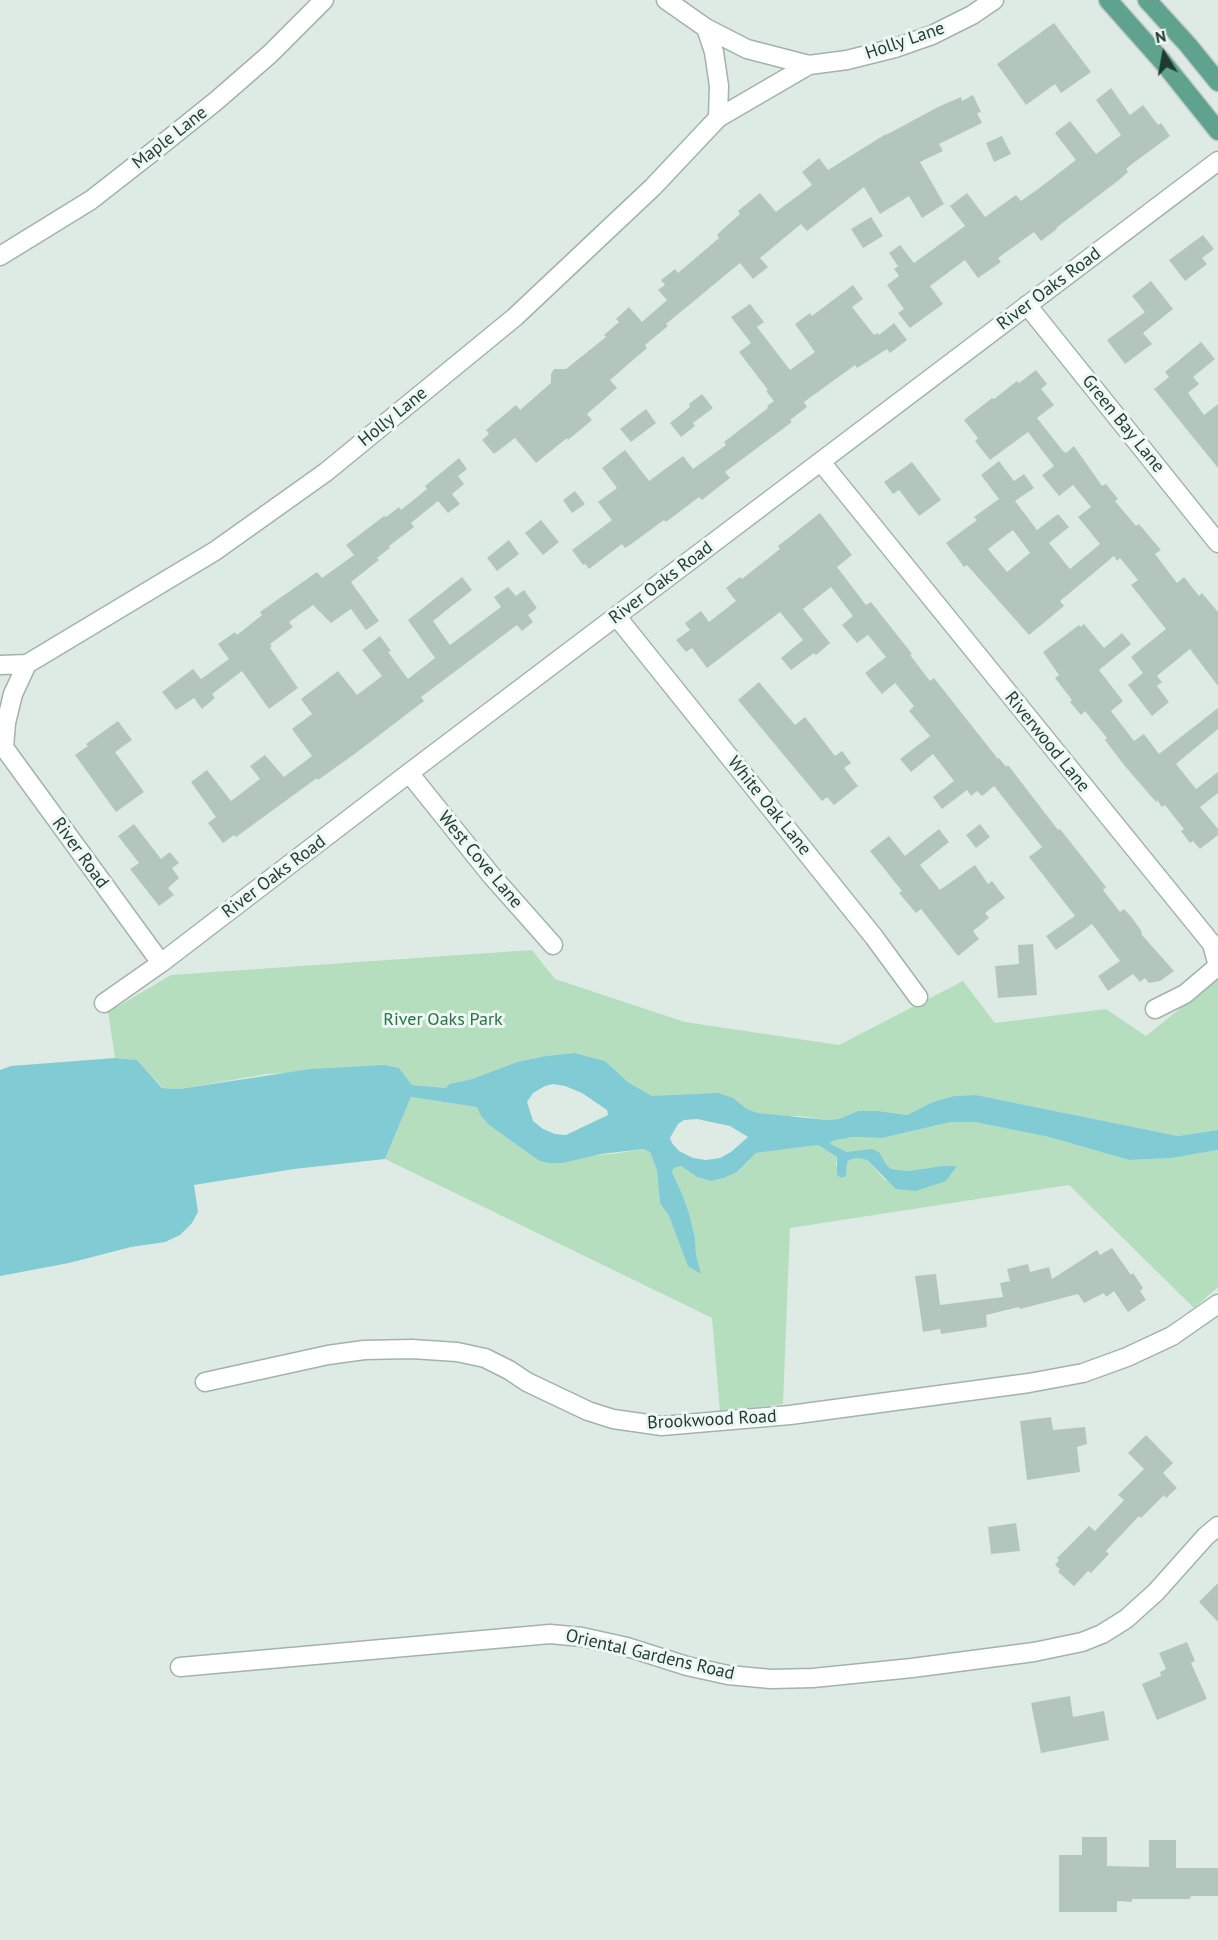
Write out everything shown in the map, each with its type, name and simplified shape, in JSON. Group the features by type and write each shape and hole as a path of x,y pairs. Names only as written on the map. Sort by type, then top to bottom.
{"main road":[{"path":"1108,0 1162,61 1218,131"},
{"path":"1147,0 1218,82"}],"street":[{"name":"Maple Lane","path":"0,256 91,200 199,115 270,54 324,0"},
{"name":"Holly Lane","path":"666,0 706,28 759,53 809,64 847,60 895,48 932,35 972,15 994,0"},
{"path":"706,28 714,52 719,86 718,118"},
{"name":"Holly Lane","path":"0,665 27,663 215,550 326,472 515,316 652,187 718,118 809,64"},
{"name":"River Oaks Road","path":"104,1003 161,963 1218,161"},
{"name":"Green Bay Lane","path":"1027,305 1218,543"},
{"name":"Riverwood Lane","path":"820,462 1212,944 1218,966 1185,994 1155,1009"},
{"name":"White Oak Lane","path":"617,617 874,937 918,997"},
{"path":"2,745 13,694 27,663"},
{"name":"River Road","path":"2,745 161,963"},
{"name":"West Cove Lane","path":"409,773 490,875 553,945"},
{"name":"Brookwood Road","path":"205,1382 328,1355 364,1350 412,1349 457,1352 485,1358 527,1382 588,1411 622,1420 662,1426 790,1415 1029,1383 1083,1372 1127,1357 1172,1336 1218,1304"},
{"name":"Oriental Gardens Road","path":"180,1667 550,1634 582,1637 627,1647 687,1666 729,1675 771,1678 813,1678 1034,1652 1063,1648 1082,1642 1102,1634 1126,1619 1156,1592 1206,1536 1218,1526"}],"green space":[{"name":"River Oaks Park","path":"532,950 555,979 685,1022 839,1045 963,981 995,1023 1106,1009 1146,1036 1218,978 1218,1130 1178,1136 976,1095 954,1096 933,1102 907,1115 858,1111 839,1119 827,1120 780,1116 747,1109 733,1098 652,1096 628,1082 605,1061 575,1053 517,1062 472,1079 449,1084 446,1088 412,1085 399,1068 267,1074 179,1089 163,1088 137,1060 115,1058 108,1012 171,975"},
{"path":"411,1097 478,1107 481,1116 489,1125 538,1160 644,1149 650,1152 657,1171 660,1203 700,1273 695,1238 683,1196 672,1172 674,1168 681,1166 697,1177 711,1181 737,1172 756,1153 818,1145 837,1157 836,1165 846,1176 847,1163 857,1158 867,1160 885,1180 933,1184 946,1181 956,1166 908,1171 891,1169 880,1153 847,1152 829,1144 831,1141 852,1137 882,1138 951,1122 975,1122 1049,1137 1129,1160 1172,1158 1218,1150 1218,1287 1194,1308 1069,1185 790,1228 783,1404 720,1412 712,1318 385,1159"}],"water":[{"path":"575,1053 605,1061 628,1082 652,1096 718,1093 733,1098 747,1109 758,1113 827,1120 839,1119 858,1111 907,1115 933,1102 954,1096 976,1095 1178,1136 1218,1130 1218,1150 1172,1158 1129,1160 1049,1137 975,1122 951,1122 882,1138 852,1137 832,1141 830,1144 847,1152 872,1149 880,1153 891,1169 908,1171 957,1166 946,1181 916,1191 896,1189 867,1160 857,1158 849,1160 846,1176 842,1178 837,1175 837,1157 818,1145 756,1153 737,1172 711,1181 697,1177 681,1166 674,1168 672,1172 689,1214 701,1274 688,1266 669,1216 660,1203 657,1171 650,1152 644,1149 601,1154 562,1163 548,1163 538,1160 489,1125 477,1107 411,1097 385,1159 294,1169 194,1185 198,1212 192,1223 180,1235 165,1242 131,1247 69,1263 0,1276 0,1070 11,1066 115,1058 137,1060 162,1088 179,1089 311,1069 384,1065 399,1068 412,1085 446,1088 449,1084 472,1079 517,1062","holes":["553,1084 582,1093 607,1110 608,1115 566,1135 555,1134 543,1129 533,1121 527,1102 533,1093","697,1119 730,1126 748,1137 731,1152 720,1158 706,1160 693,1158 679,1151 670,1138 678,1124 684,1120"]}],"building":[{"path":"1054,23 1091,72 1061,93 1055,84 1026,105 997,64"},
{"path":"1111,88 1130,115 1143,105 1158,125 1161,123 1170,136 1132,164 1126,169 1128,172 1119,180 1041,241 1034,232 998,258 1001,262 978,278 965,260 930,286 943,304 910,328 898,313 904,309 887,285 899,276 894,269 898,266 889,253 900,245 914,263 965,226 950,206 967,193 985,217 1016,195 1021,201 1038,189 1076,160 1055,133 1070,121 1096,154 1121,135 1096,100"},
{"path":"973,95 981,112 977,113 982,123 939,144 943,151 920,162 944,204 922,218 909,196 880,214 864,187 807,231 801,224 760,258 768,267 753,279 740,263 666,324 668,326 645,345 647,348 610,380 617,388 587,414 592,420 536,463 515,438 494,454 482,440 489,434 486,430 516,405 520,410 551,383 551,374 554,369 566,369 606,337 604,335 619,322 616,319 629,307 642,322 667,300 658,290 665,285 661,280 675,269 678,273 719,238 717,235 740,214 738,211 760,193 776,212 812,185 802,172 819,158 828,170 886,134 938,107 961,97 962,101"},
{"path":"1002,136 1011,154 994,162 986,143"},
{"path":"871,217 883,236 863,248 851,229"},
{"path":"1203,235 1214,249 1202,258 1207,264 1185,281 1169,260"},
{"path":"1151,281 1173,309 1143,333 1152,344 1125,364 1107,340 1145,312 1132,296"},
{"path":"853,285 863,299 852,307 874,335 877,333 879,335 894,323 907,340 890,353 887,349 857,368 855,365 804,402 807,407 790,420 792,422 725,472 730,478 702,500 699,497 666,522 664,520 625,548 622,544 589,569 585,564 583,565 572,550 612,520 598,502 617,488 602,468 625,450 649,481 683,456 693,469 726,445 724,442 774,401 739,352 751,343 731,317 750,304 764,322 757,327 790,370 815,352 795,324 810,313 812,316"},
{"path":"1201,342 1215,359 1193,377 1199,384 1188,393 1204,415 1218,404 1218,468 1154,389 1169,377 1165,372"},
{"path":"1036,370 1047,384 1041,389 1054,405 1037,418 1063,451 1066,453 1074,446 1102,486 1106,484 1118,499 1115,501 1136,526 1139,524 1161,550 1155,554 1177,583 1184,577 1199,596 1202,593 1218,612 1218,686 1190,649 1157,676 1162,682 1157,686 1169,702 1152,716 1128,685 1143,673 1131,657 1166,629 1131,585 1138,580 1120,558 1117,561 1114,556 1060,601 1064,606 1029,635 967,565 964,567 946,543 977,520 974,517 999,499 981,475 999,461 1014,481 1024,474 1034,488 1015,501 1037,530 1058,514 1069,527 1049,543 1070,569 1100,544 1078,517 1091,507 1073,485 1059,496 1042,475 1054,466 1028,432 990,460 975,441 978,438 964,420 1017,381 1019,383","holes":["1013,530 1030,553 1007,572 988,549"]},
{"path":"702,394 713,408 693,423 695,426 681,437 670,423"},
{"path":"646,409 656,423 631,442 620,429"},
{"path":"459,458 467,469 458,476 464,484 452,494 460,504 448,513 438,501 411,523 414,527 389,546 390,548 377,558 379,560 351,582 379,621 366,630 351,609 331,623 313,605 289,622 293,627 270,644 272,646 270,648 298,688 269,709 242,671 212,694 215,698 202,709 194,698 176,710 162,692 193,669 201,679 229,659 218,644 235,632 237,635 262,615 260,612 317,572 322,578 354,555 346,545 384,516 386,517 399,507 401,510 427,489 425,486"},
{"path":"912,462 941,500 919,516 899,490 893,494 884,482"},
{"path":"575,491 585,504 572,513 563,500"},
{"path":"820,513 852,555 837,567 866,605 871,602 930,681 934,678 998,759 1006,767 1008,765 1106,887 1103,890 1120,912 1124,909 1142,932 1141,934 1174,971 1160,981 1149,983 1145,978 1140,982 1133,974 1108,991 1098,976 1120,961 1092,924 1056,950 1046,936 1075,916 1029,857 1042,847 994,786 982,796 977,791 971,796 967,790 942,809 933,797 954,781 933,754 911,772 900,759 930,736 909,711 914,706 895,683 882,694 865,673 886,657 868,635 857,643 842,625 853,616 831,587 803,609 830,643 816,655 814,653 791,670 781,658 803,640 780,612 707,668 692,648 686,652 676,640 690,630 685,623 701,611 709,622 736,601 726,588 740,577 742,579 780,549 778,546"},
{"path":"541,520 559,542 543,555 525,533"},
{"path":"509,540 519,554 497,571 487,558"},
{"path":"462,577 472,590 433,621 450,645 501,607 494,597 508,587 516,596 524,590 537,608 528,615 533,622 522,631 517,625 421,697 424,701 356,753 318,780 317,778 236,837 234,835 223,843 208,823 216,817 191,782 207,770 231,801 260,779 250,766 265,755 284,777 312,756 292,729 312,714 301,699 338,671 357,695 382,676 362,650 380,636 391,651 388,652 408,679 435,658 408,620"},
{"path":"1084,624 1104,648 1122,633 1131,644 1099,670 1123,701 1111,711 1134,741 1144,734 1159,754 1218,708 1218,729 1176,764 1196,789 1218,772 1218,793 1200,807 1218,829 1218,835 1200,849 1193,841 1190,843 1181,831 1184,829 1165,805 1162,807 1157,800 1156,802 1124,765 1105,740 1107,738 1085,711 1081,715 1055,678 1059,675 1043,652 1079,625 1081,627"},
{"path":"759,682 795,725 805,717 835,756 842,751 851,763 844,768 858,786 834,805 827,797 822,801 738,700"},
{"path":"118,721 132,740 115,752 144,792 116,812 75,755 88,746 86,744"},
{"path":"134,824 161,859 170,852 179,863 172,868 179,878 168,888 174,895 159,906 130,869 139,863 118,836"},
{"path":"980,824 990,837 976,848 966,835"},
{"path":"939,829 949,842 920,865 940,890 975,865 988,884 992,881 1005,898 985,913 989,918 973,931 979,939 958,956 921,909 916,913 899,893 902,891 870,851 889,836 905,856"},
{"path":"1033,944 1037,995 998,998 995,966 1019,964 1018,945"},
{"path":"1112,1248 1143,1288 1140,1291 1146,1300 1128,1312 1114,1291 1106,1297 1104,1293 1084,1303 1078,1294 986,1315 987,1327 941,1334 940,1329 923,1332 915,1276 936,1274 940,1305 1003,1297 1000,1283 1010,1281 1007,1269 1028,1264 1030,1272 1049,1267 1052,1279 1097,1250 1100,1255"},
{"path":"1051,1417 1053,1430 1085,1427 1087,1444 1077,1447 1080,1472 1027,1480 1020,1421"},
{"path":"1146,1435 1173,1463 1163,1473 1177,1488 1166,1498 1164,1495 1141,1518 1139,1516 1106,1551 1109,1554 1091,1573 1088,1571 1074,1586 1058,1572 1060,1569 1055,1565 1059,1560 1057,1558 1089,1526 1095,1531 1124,1500 1118,1495 1144,1469 1128,1453"},
{"path":"1016,1523 1020,1551 991,1554 988,1527"},
{"path":"1218,1583 1218,1622 1199,1602"},
{"path":"1187,1642 1195,1661 1191,1663 1207,1699 1157,1720 1142,1684 1161,1676 1160,1672 1166,1669 1159,1653"},
{"path":"1070,1696 1073,1717 1104,1711 1109,1740 1041,1753 1031,1703"},
{"path":"1082,1837 1107,1837 1107,1866 1149,1867 1149,1840 1176,1840 1176,1868 1218,1868 1218,1896 1117,1901 1117,1912 1059,1912 1059,1855 1082,1855"}]}
